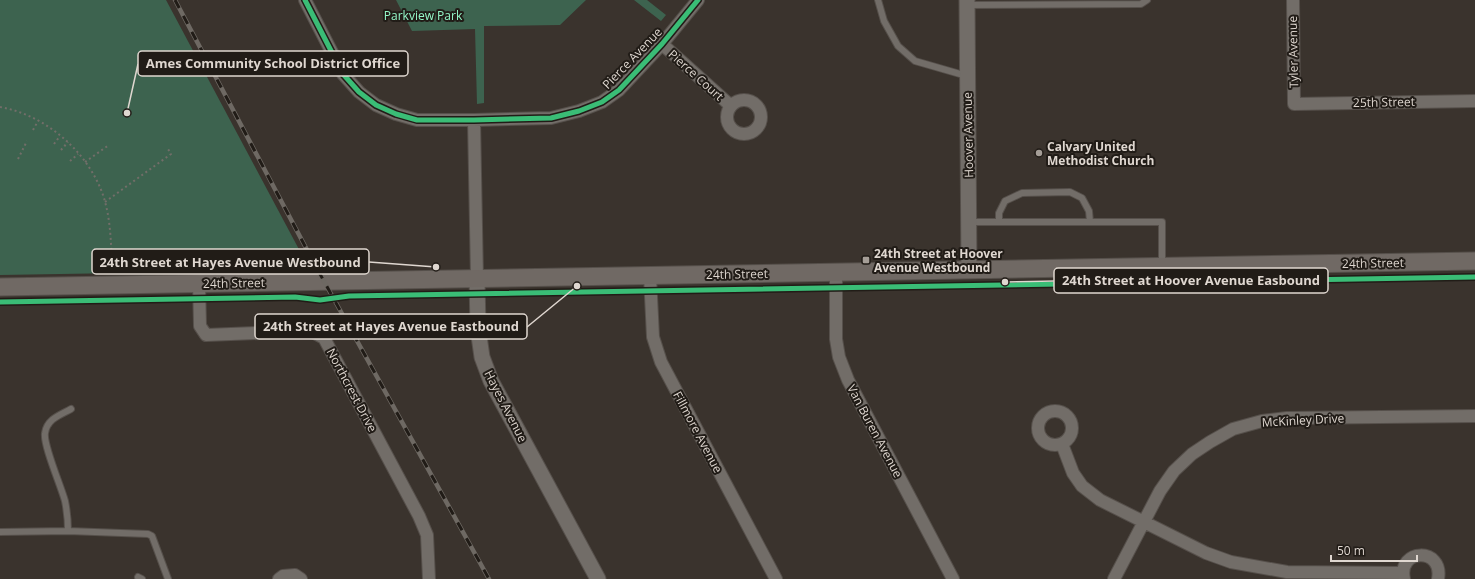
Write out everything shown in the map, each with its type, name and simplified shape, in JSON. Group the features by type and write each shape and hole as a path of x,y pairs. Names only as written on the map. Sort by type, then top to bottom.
{"main road":[{"name":"24th Street","path":"0,287 1475,261"}],"street":[{"name":"Pierce Avenue","path":"305,0 343,74 359,92 370,101 396,114 417,120 551,118 580,111 602,102 619,90 662,44 698,0"},
{"name":"Tyler Avenue","path":"1293,0 1294,104"},
{"name":"Hoover Avenue","path":"967,2 969,270"},
{"name":"Pierce Court","path":"662,44 731,106"},
{"name":"25th Street","path":"1294,104 1475,101"},
{"name":"Hayes Avenue","path":"474,120 478,329 482,357 491,381 598,579"},
{"name":"Van Buren Avenue","path":"836,272 836,339 839,357 848,380 953,579"},
{"name":"Fillmore Avenue","path":"650,276 653,337 661,362 776,579"},
{"name":"Northcrest Drive","path":"199,283 200,326 206,335 311,331 324,338 419,516 427,535 429,579"},
{"name":"McKinley Drive","path":"1114,579 1160,491 1174,472 1192,454 1233,429 1262,420 1287,418 1475,416"},
{"path":"1062,444 1074,473 1082,486 1100,500 1206,553 1230,562 1287,572 1404,576 1405,565 1410,559 1425,555 1432,559 1437,565 1439,572 1438,579"},
{"path":"279,579 283,576 295,575 301,579"}],"lane":[{"path":"878,0 884,21 898,46 915,61 967,76"},
{"path":"967,2 1141,4 1147,0"},
{"path":"999,222 999,214 1005,201 1022,193 1070,192 1082,198 1089,211 1090,222"},
{"path":"969,222 1162,222 1162,267"},
{"path":"68,531 67,511 47,446 45,433 51,420 71,409"},
{"path":"0,532 68,531 151,534 168,579"}],"path":[{"path":"0,107 38,121 68,142 85,162 99,185 105,202 111,238 112,268"},
{"path":"33,130 38,121"},
{"path":"54,144 60,136"},
{"path":"18,159 27,141"},
{"path":"61,150 68,142"},
{"path":"85,162 109,145"},
{"path":"105,202 171,154 168,149"},
{"path":"70,161 79,154"}],"green space":[{"path":"0,0 166,0 310,270 0,275"},
{"name":"Parkview Park","path":"396,0 586,0 560,25 484,26 484,103 477,104 475,29 412,31"},
{"path":"634,0 647,0 666,15 661,21"}],"railway":[{"path":"175,0 315,265 489,579"}],"cycle path":[{"path":"305,0 343,74 359,92 376,105 396,114 417,120 551,118 579,111 602,102 619,90 662,44 698,0"},
{"path":"0,302 295,297 320,300 349,296 1475,277"}],"place":[{"name":"Ames Community School District Office","path":"127,113"},
{"name":"Calvary United Methodist Church","path":"1039,153"},
{"name":"24th Street at Hoover Avenue Westbound","path":"866,260"},
{"name":"24th Street at Hayes Avenue Westbound","path":"436,267"},
{"name":"24th Street at Hoover Avenue Easbound","path":"1005,282"},
{"name":"24th Street at Hayes Avenue Eastbound","path":"577,286"}]}
